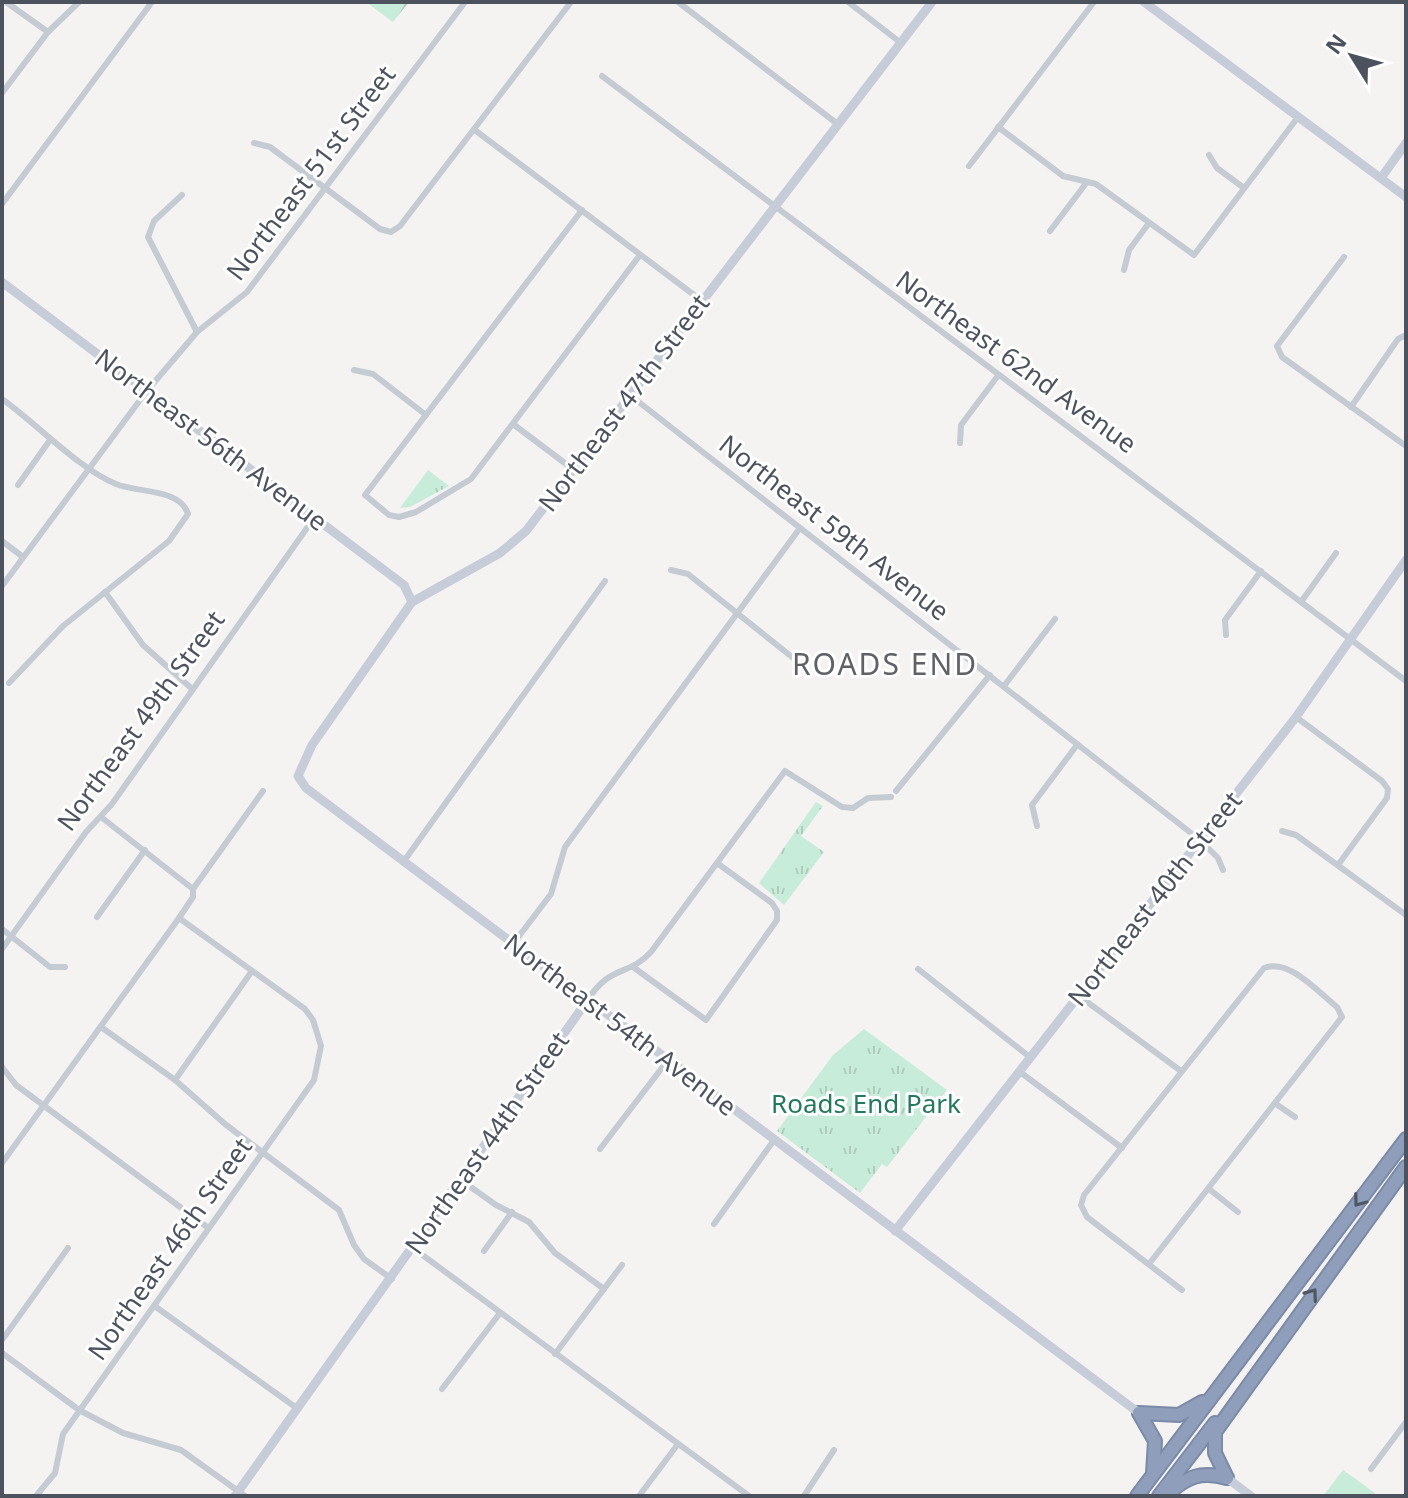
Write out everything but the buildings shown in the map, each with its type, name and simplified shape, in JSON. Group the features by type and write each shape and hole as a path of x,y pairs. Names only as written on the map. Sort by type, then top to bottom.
{"highway":[{"path":"1137,1496 1406,1139"},
{"path":"1159,1496 1406,1167"},
{"path":"1139,1413 1166,1417 1190,1412 1248,1349"},
{"path":"1227,1478 1215,1453 1215,1432 1266,1357"},
{"path":"1139,1413 1155,1441 1156,1457 1151,1477"},
{"path":"1166,1496 1181,1482 1201,1473 1227,1478"}],"street":[{"path":"6,2 48,32"},
{"path":"2,93 48,32 79,2"},
{"path":"2,204 152,2"},
{"name":"Northeast 51st Street","path":"2,586 146,392 197,332 247,292 465,2"},
{"path":"254,143 270,147 380,229 391,232 400,226 476,131 571,2"},
{"path":"678,2 839,125"},
{"path":"848,2 901,43"},
{"name":"Northeast 47th Street","path":"298,776 312,745 409,612 412,602 505,549 533,522 932,2"},
{"path":"969,166 1094,2"},
{"path":"1144,2 1406,197"},
{"name":"Northeast 62nd Avenue","path":"602,76 997,377 1406,681"},
{"path":"998,127 1063,176 1096,184 1194,255 1298,117"},
{"path":"476,131 702,301"},
{"path":"1381,178 1406,143"},
{"path":"1209,155 1217,168 1244,188"},
{"path":"1050,231 1087,182"},
{"path":"182,195 154,221 148,237 197,332"},
{"path":"582,210 365,495 389,515 399,517 416,512 471,479 640,255"},
{"path":"1124,270 1129,250 1149,223"},
{"path":"1344,257 1277,346 1282,357 1406,446"},
{"name":"Northeast 56th Avenue","path":"2,282 404,585 412,602"},
{"path":"1351,407 1398,339 1406,335"},
{"path":"354,370 373,374 426,415"},
{"path":"960,443 961,425 997,377"},
{"name":"Northeast 59th Avenue","path":"631,396 1200,840 1218,858 1223,870"},
{"path":"2,399 31,419 50,440 115,484 181,502 188,514 169,541 63,626 9,683"},
{"path":"513,424 574,470"},
{"path":"18,485 50,440"},
{"name":"Northeast 49th Street","path":"2,949 86,832 101,817 314,518"},
{"path":"512,944 551,894 565,847 800,528"},
{"path":"2,541 23,557"},
{"path":"1301,602 1336,553"},
{"name":"Northeast 40th Street","path":"895,1231 1296,717 1406,560"},
{"path":"671,570 688,574 797,661"},
{"path":"1226,635 1225,620 1261,571"},
{"path":"404,861 605,581"},
{"path":"105,592 143,645 191,688"},
{"path":"1004,686 1055,619"},
{"name":"Northeast 44th Street","path":"240,1494 604,978 633,967 651,952 785,771 842,807 853,808 868,798 894,794 990,675"},
{"path":"1296,717 1382,781 1388,789 1387,798 1338,865"},
{"path":"1037,826 1032,805 1077,745"},
{"name":"Northeast 54th Avenue","path":"298,776 306,788 587,1001 1139,1413"},
{"path":"2,1163 179,918 193,897 193,889 263,791"},
{"path":"101,817 193,889"},
{"path":"1282,831 1296,835 1406,915"},
{"path":"97,917 145,850"},
{"path":"633,967 706,1020 777,920 777,911 717,863"},
{"path":"175,1080 252,971 179,918"},
{"path":"2,929 50,967 65,967"},
{"path":"1149,1264 1342,1017 1337,1007 1284,966 1273,964 1264,968 1084,1195 1081,1205 1087,1217 1182,1290"},
{"path":"918,969 1031,1058"},
{"name":"Northeast 46th Street","path":"36,1496 55,1473 63,1434 79,1410 156,1307 207,1227 314,1080 321,1046 313,1020 293,999 252,971"},
{"path":"1079,996 1181,1071"},
{"path":"101,1027 175,1080 262,1153 339,1210 347,1221 354,1245 364,1259 392,1279"},
{"path":"600,1149 668,1060"},
{"path":"2,1067 16,1085 207,1227"},
{"path":"1020,1072 1122,1148"},
{"path":"1276,1104 1295,1117"},
{"path":"714,1224 774,1140"},
{"path":"461,1180 496,1205 529,1222 555,1253 604,1289"},
{"path":"1209,1189 1238,1212"},
{"path":"484,1251 512,1212"},
{"path":"2,1340 68,1248"},
{"path":"413,1248 749,1496"},
{"path":"555,1354 622,1265"},
{"path":"156,1307 298,1409"},
{"path":"442,1389 500,1313"},
{"path":"2,1353 79,1410 123,1433 181,1450 240,1494"},
{"path":"1371,1469 1406,1422"},
{"path":"639,1496 678,1444"},
{"path":"804,1496 834,1450"},
{"path":"1227,1478 1251,1496"}],"green space":[{"path":"366,2 409,2 393,22"},
{"path":"428,470 449,486 410,507 400,508"},
{"path":"816,802 823,806 801,836 824,852 784,905 759,883"},
{"name":"Roads End Park","path":"864,1029 947,1090 887,1167 882,1164 860,1193 777,1131 833,1055"},
{"path":"1343,1470 1375,1493 1373,1496 1323,1496"}],"district":[{"name":"ROADS END","path":"885,665"}]}
